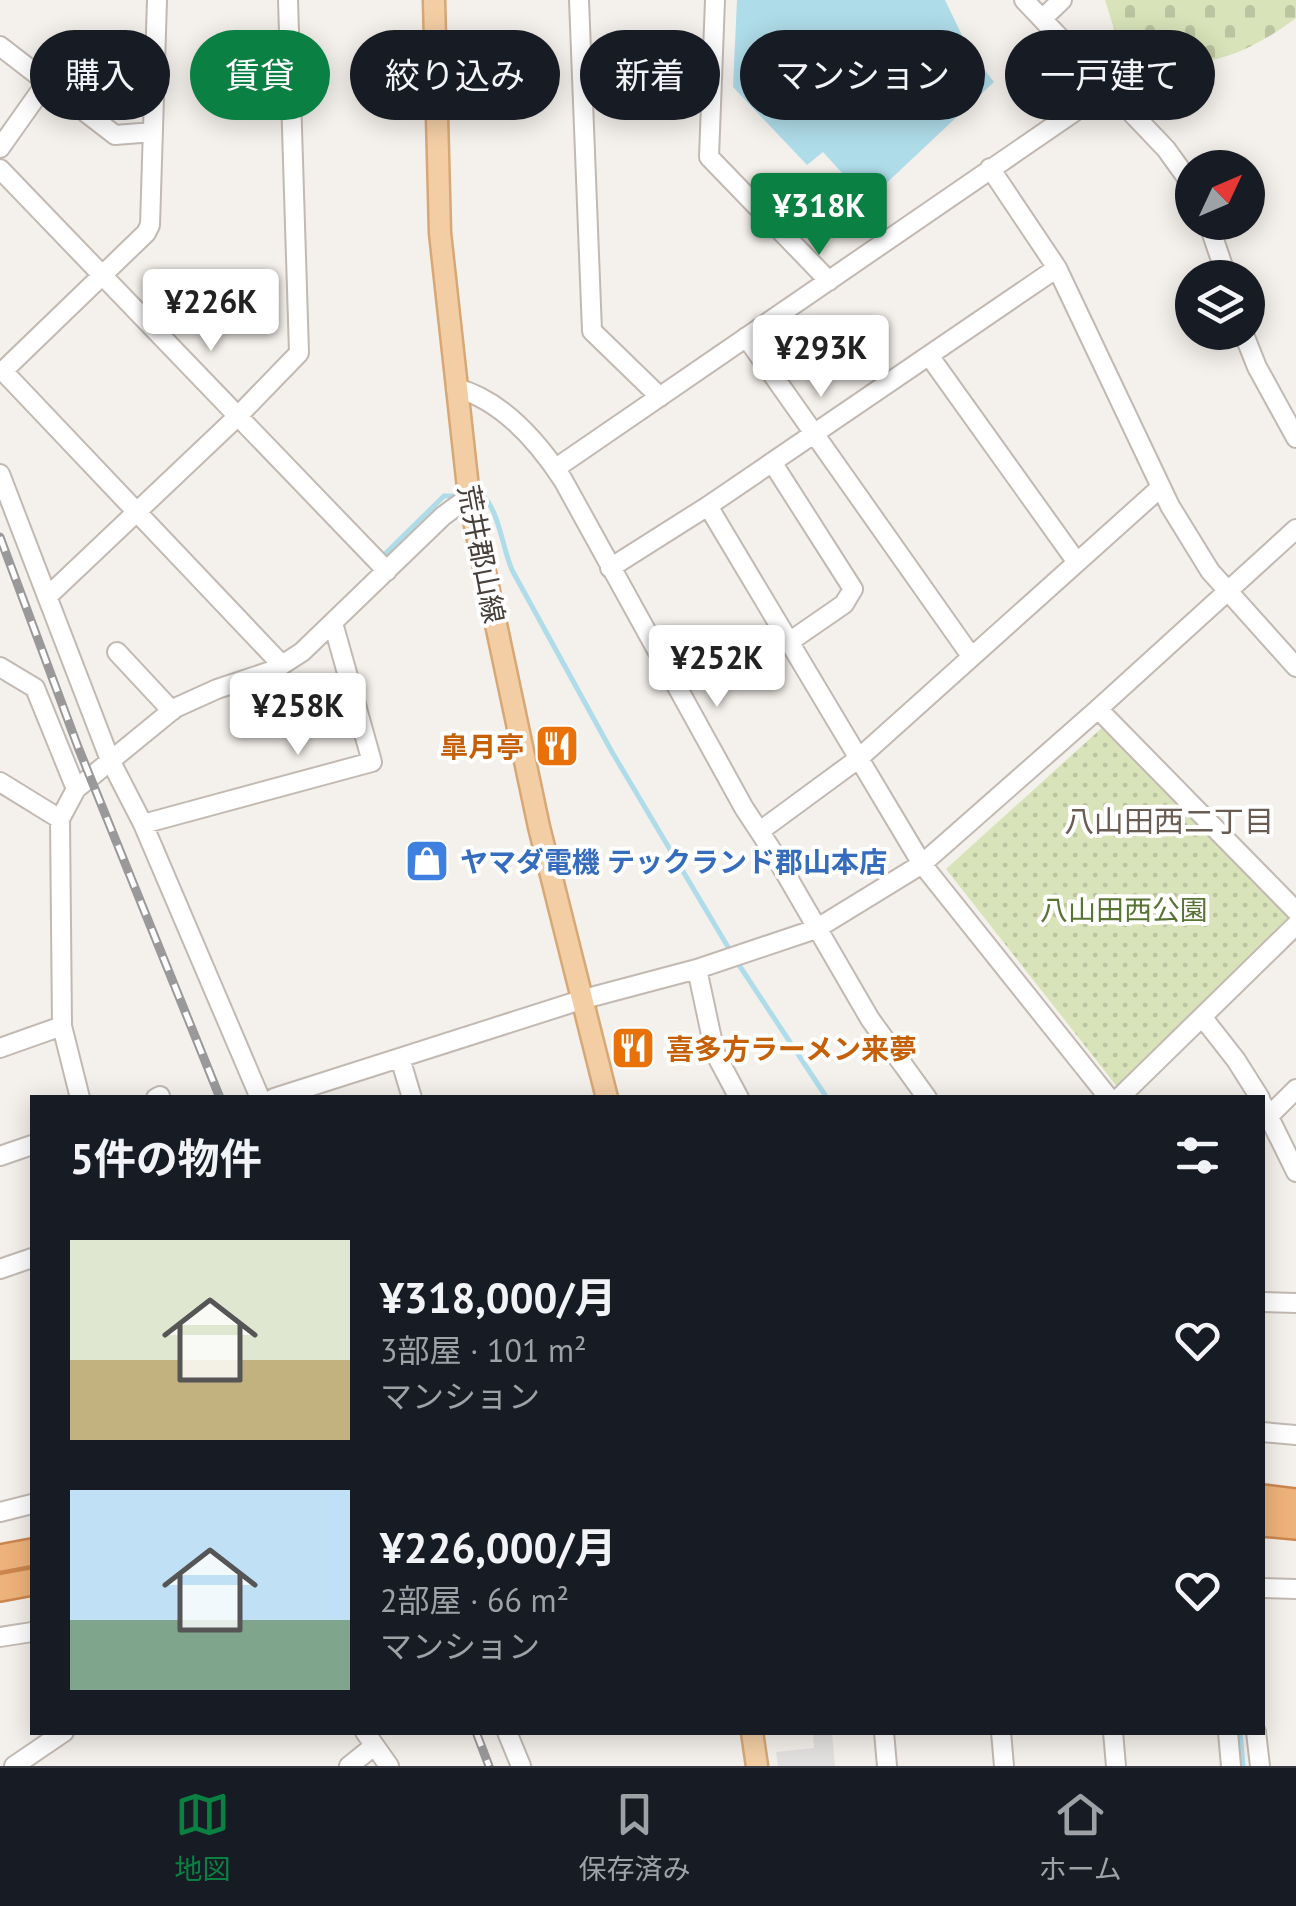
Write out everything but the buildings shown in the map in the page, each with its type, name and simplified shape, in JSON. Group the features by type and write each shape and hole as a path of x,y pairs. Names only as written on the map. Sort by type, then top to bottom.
{"highway":[{"path":"1265,1483 1296,1486"},
{"path":"1265,1502 1281,1522"},
{"path":"0,1558 30,1552"},
{"path":"0,1588 30,1582"}],"main road":[{"name":"荒井郡山線","path":"434,0 440,233 469,497 538,827 606,1095"},
{"path":"752,1735 757,1766"}],"street":[{"path":"157,0 150,225 2,371 282,665"},
{"path":"48,596 299,353 288,0"},
{"path":"579,0 592,332 660,398"},
{"path":"714,0 709,156 829,280"},
{"path":"1024,0 1053,30"},
{"path":"1042,19 1062,0"},
{"path":"0,46 30,70"},
{"path":"0,148 30,106"},
{"path":"94,120 115,136 153,132"},
{"path":"556,468 1062,120"},
{"path":"1139,120 1175,161"},
{"path":"990,168 1057,268 1160,488 1210,571 1296,668"},
{"path":"0,169 387,571"},
{"path":"610,568 708,506 1057,268"},
{"path":"746,338 971,656"},
{"path":"1250,350 1296,438"},
{"path":"930,356 1076,561"},
{"path":"456,388 494,404 556,468 816,929 870,1018 925,1095"},
{"path":"772,462 853,589 844,604 788,642"},
{"path":"0,474 110,760 143,824 259,1095"},
{"path":"760,831 858,759 1160,488"},
{"path":"79,1095 62,1026 60,818 76,789 172,711 217,688 282,665 333,623 443,516 469,497"},
{"path":"708,506 922,864 1107,1095"},
{"path":"283,1095 816,929 922,864 1296,528"},
{"path":"143,824 372,762 333,623"},
{"path":"117,652 172,711"},
{"path":"0,667 35,688 76,789"},
{"path":"1098,709 1296,911"},
{"path":"0,782 60,818"},
{"path":"1122,1095 1296,925"},
{"path":"697,969 715,1053 737,1095"},
{"path":"1203,1018 1258,1095"},
{"path":"0,1048 62,1026"},
{"path":"400,1058 411,1095"},
{"path":"1265,1105 1296,1090"},
{"path":"1265,1107 1296,1172"},
{"path":"0,1156 30,1145"},
{"path":"0,1269 30,1259"},
{"path":"1265,1302 1296,1303"},
{"path":"1265,1432 1296,1435"},
{"path":"0,1512 30,1504"},
{"path":"1265,1588 1296,1589"},
{"path":"0,1637 30,1632"},
{"path":"14,1766 60,1735"},
{"path":"508,1735 521,1766"},
{"path":"884,1735 887,1766"},
{"path":"1001,1735 1004,1766"},
{"path":"1113,1735 1116,1766"},
{"path":"1228,1735 1231,1766"},
{"path":"1256,1735 1260,1766"},
{"path":"349,1766 369,1739 390,1766"}],"green space":[{"path":"1105,0 1296,0 1296,18 1261,41 1215,59 1215,30 1114,30"},
{"name":"八山田西公園","path":"1104,726 1293,919 1119,1089 946,869"}],"shaded area":[{"path":"813,1735 832,1735 835,1766 778,1766 776,1752 814,1748"}],"water":[{"path":"737,0 945,0 959,30 740,30 740,94 733,87"},
{"path":"985,70 994,82 985,90"},
{"path":"764,120 954,120 878,191 854,186 823,152 807,165"}],"waterway":[{"path":"382,557 444,496 460,496"},
{"path":"476,496 484,496 489,504 512,570 612,752 731,952"},
{"path":"737,962 825,1095"},
{"path":"1240,1735 1243,1766"}],"railway":[{"path":"0,537 78,747 219,1095"},
{"path":"477,1735 489,1766"}],"place":[{"name":"皐月亭","path":"557,746"},
{"name":"ヤマダ電機 テックランド郡山本店","path":"427,861"},
{"name":"喜多方ラーメン来夢","path":"633,1048"}],"district":[{"name":"八山田西二丁目","path":"1169,820"}]}
